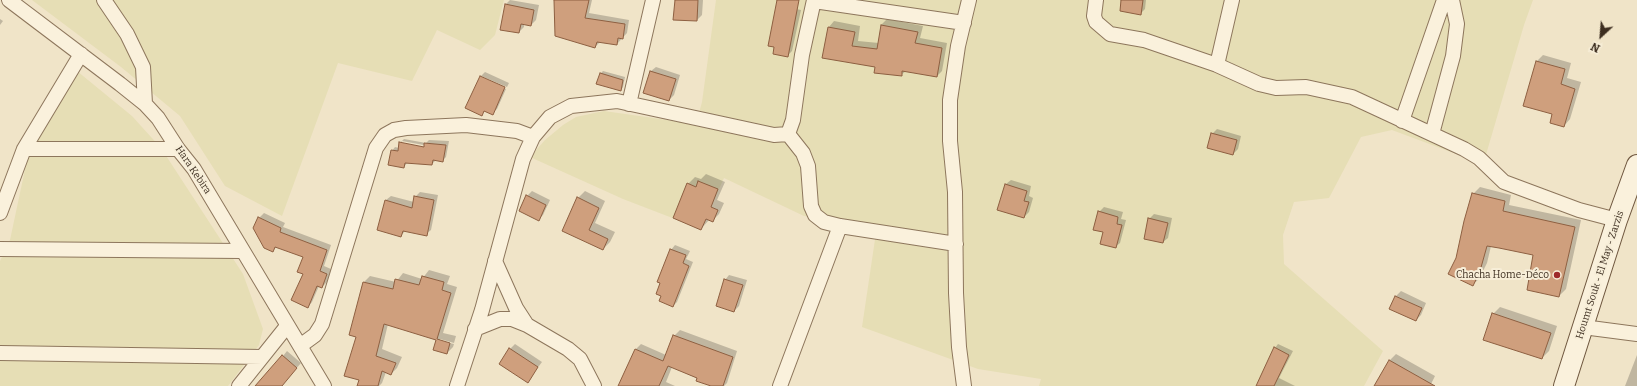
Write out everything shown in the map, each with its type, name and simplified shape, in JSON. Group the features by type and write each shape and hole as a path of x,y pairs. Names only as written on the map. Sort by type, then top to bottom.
{"main road":[{"name":"Houmt Souk - El May - Zarzis","path":"1564,386 1617,220 1637,165"}],"street":[{"name":"Hara Kebira","path":"9,0 81,54 144,104 158,118 178,149 194,169 324,386"},
{"path":"104,0 127,34 143,67 144,104"},
{"path":"629,104 653,0"},
{"path":"788,134 793,120 802,55 814,0 964,23"},
{"path":"964,386 959,339 955,192 950,142 950,100 958,46 969,0"},
{"path":"1096,0 1094,16 1096,22 1110,34 1144,40 1218,65 1260,84 1287,88 1306,87 1352,97 1432,134 1479,158 1504,182 1579,210 1617,220"},
{"path":"1218,65 1232,0"},
{"path":"1402,121 1444,0"},
{"path":"1432,134 1453,56 1457,24 1452,0"},
{"path":"0,213 24,149 81,54"},
{"path":"457,386 482,310 523,159 533,137 550,117 571,106 617,101 774,135 788,134"},
{"path":"300,346 315,335 322,324 376,148 385,136 394,130 406,128 466,125 517,131 533,137"},
{"path":"788,134 803,153 808,166 810,198 814,215 824,222 840,226 956,244"},
{"path":"24,149 178,149"},
{"path":"780,386 840,226"},
{"path":"0,249 242,250"},
{"path":"495,261 516,308 527,324"},
{"path":"476,329 500,319 512,319 527,324 568,349 580,359 594,386"},
{"path":"239,386 287,326"},
{"path":"1583,327 1637,334"},
{"path":"0,353 262,357"}],"shaded area":[{"path":"32,0 504,0 495,35 480,50 437,30 412,81 338,63 282,216 225,186 180,116 121,67"},
{"path":"716,0 1533,0 1524,25 1485,158 1467,158 1392,130 1361,137 1329,198 1294,202 1283,235 1284,264 1383,351 1364,386 1039,386 1041,379 978,369 862,327 877,226 804,216 724,178 701,229 623,199 530,157 545,140 563,125 576,117 604,111 696,124 702,102"},
{"path":"77,71 132,116 161,148 243,274 263,329 259,345 228,386 0,386 0,261 10,240 27,160"}],"building":[{"path":"554,0 589,0 585,18 625,24 623,39 618,38 617,45 597,42 595,48 555,36"},
{"path":"675,0 698,0 697,21 673,20"},
{"path":"777,0 799,0 788,57 773,54 774,47 768,46"},
{"path":"1121,0 1143,0 1141,15 1120,11"},
{"path":"505,4 534,10 531,26 521,24 519,33 500,30"},
{"path":"881,25 918,32 915,43 942,48 937,77 902,71 902,76 874,73 875,67 822,58 828,27 855,32 852,46 877,49"},
{"path":"1536,61 1565,69 1561,84 1575,89 1564,127 1550,123 1552,114 1523,106"},
{"path":"650,71 676,79 669,101 643,93"},
{"path":"600,73 623,80 621,91 596,84"},
{"path":"480,76 505,87 493,115 484,111 482,116 465,108"},
{"path":"1211,133 1237,140 1233,155 1207,148"},
{"path":"399,142 424,147 424,143 446,145 443,162 433,160 432,165 405,163 404,168 388,165 391,150 398,151"},
{"path":"698,181 718,189 711,207 718,210 713,222 706,219 701,230 673,218 687,183 696,187"},
{"path":"1005,184 1027,191 1024,201 1029,202 1024,218 997,210"},
{"path":"1472,193 1505,201 1503,211 1575,227 1559,297 1527,290 1533,255 1487,246 1480,271 1473,286 1448,274 1456,258"},
{"path":"526,195 546,205 539,221 519,211"},
{"path":"414,196 434,200 427,236 403,231 401,237 377,230 385,200 412,208"},
{"path":"577,197 599,208 589,230 608,239 603,250 562,231"},
{"path":"1098,211 1118,217 1117,224 1122,225 1116,248 1100,244 1103,232 1093,230"},
{"path":"258,217 281,228 280,232 327,250 320,271 327,274 322,288 317,286 308,308 291,300 303,274 297,272 303,257 275,247 273,252 264,248 253,228"},
{"path":"1148,218 1168,223 1163,243 1144,239"},
{"path":"670,249 686,255 683,263 689,266 673,307 659,301 661,296 656,294 660,283 657,282"},
{"path":"422,276 444,282 442,290 451,293 437,339 450,343 447,354 433,350 436,340 384,324 376,356 396,363 391,375 382,371 378,386 357,386 359,380 344,376 356,337 349,335 363,282 393,289 395,279 419,285"},
{"path":"724,279 743,285 734,312 716,306"},
{"path":"1395,296 1422,308 1416,321 1389,309"},
{"path":"1492,313 1551,333 1542,359 1483,340"},
{"path":"673,335 733,357 723,386 711,386 696,381 697,378 668,366 659,386 618,386 635,349 663,361"},
{"path":"1274,347 1289,355 1274,386 1256,386"},
{"path":"509,348 538,367 528,383 499,364"},
{"path":"282,355 297,368 282,386 255,386"},
{"path":"1389,360 1435,386 1374,386"}],"place":[{"name":"Chacha Home-Déco","path":"1557,275"}]}
